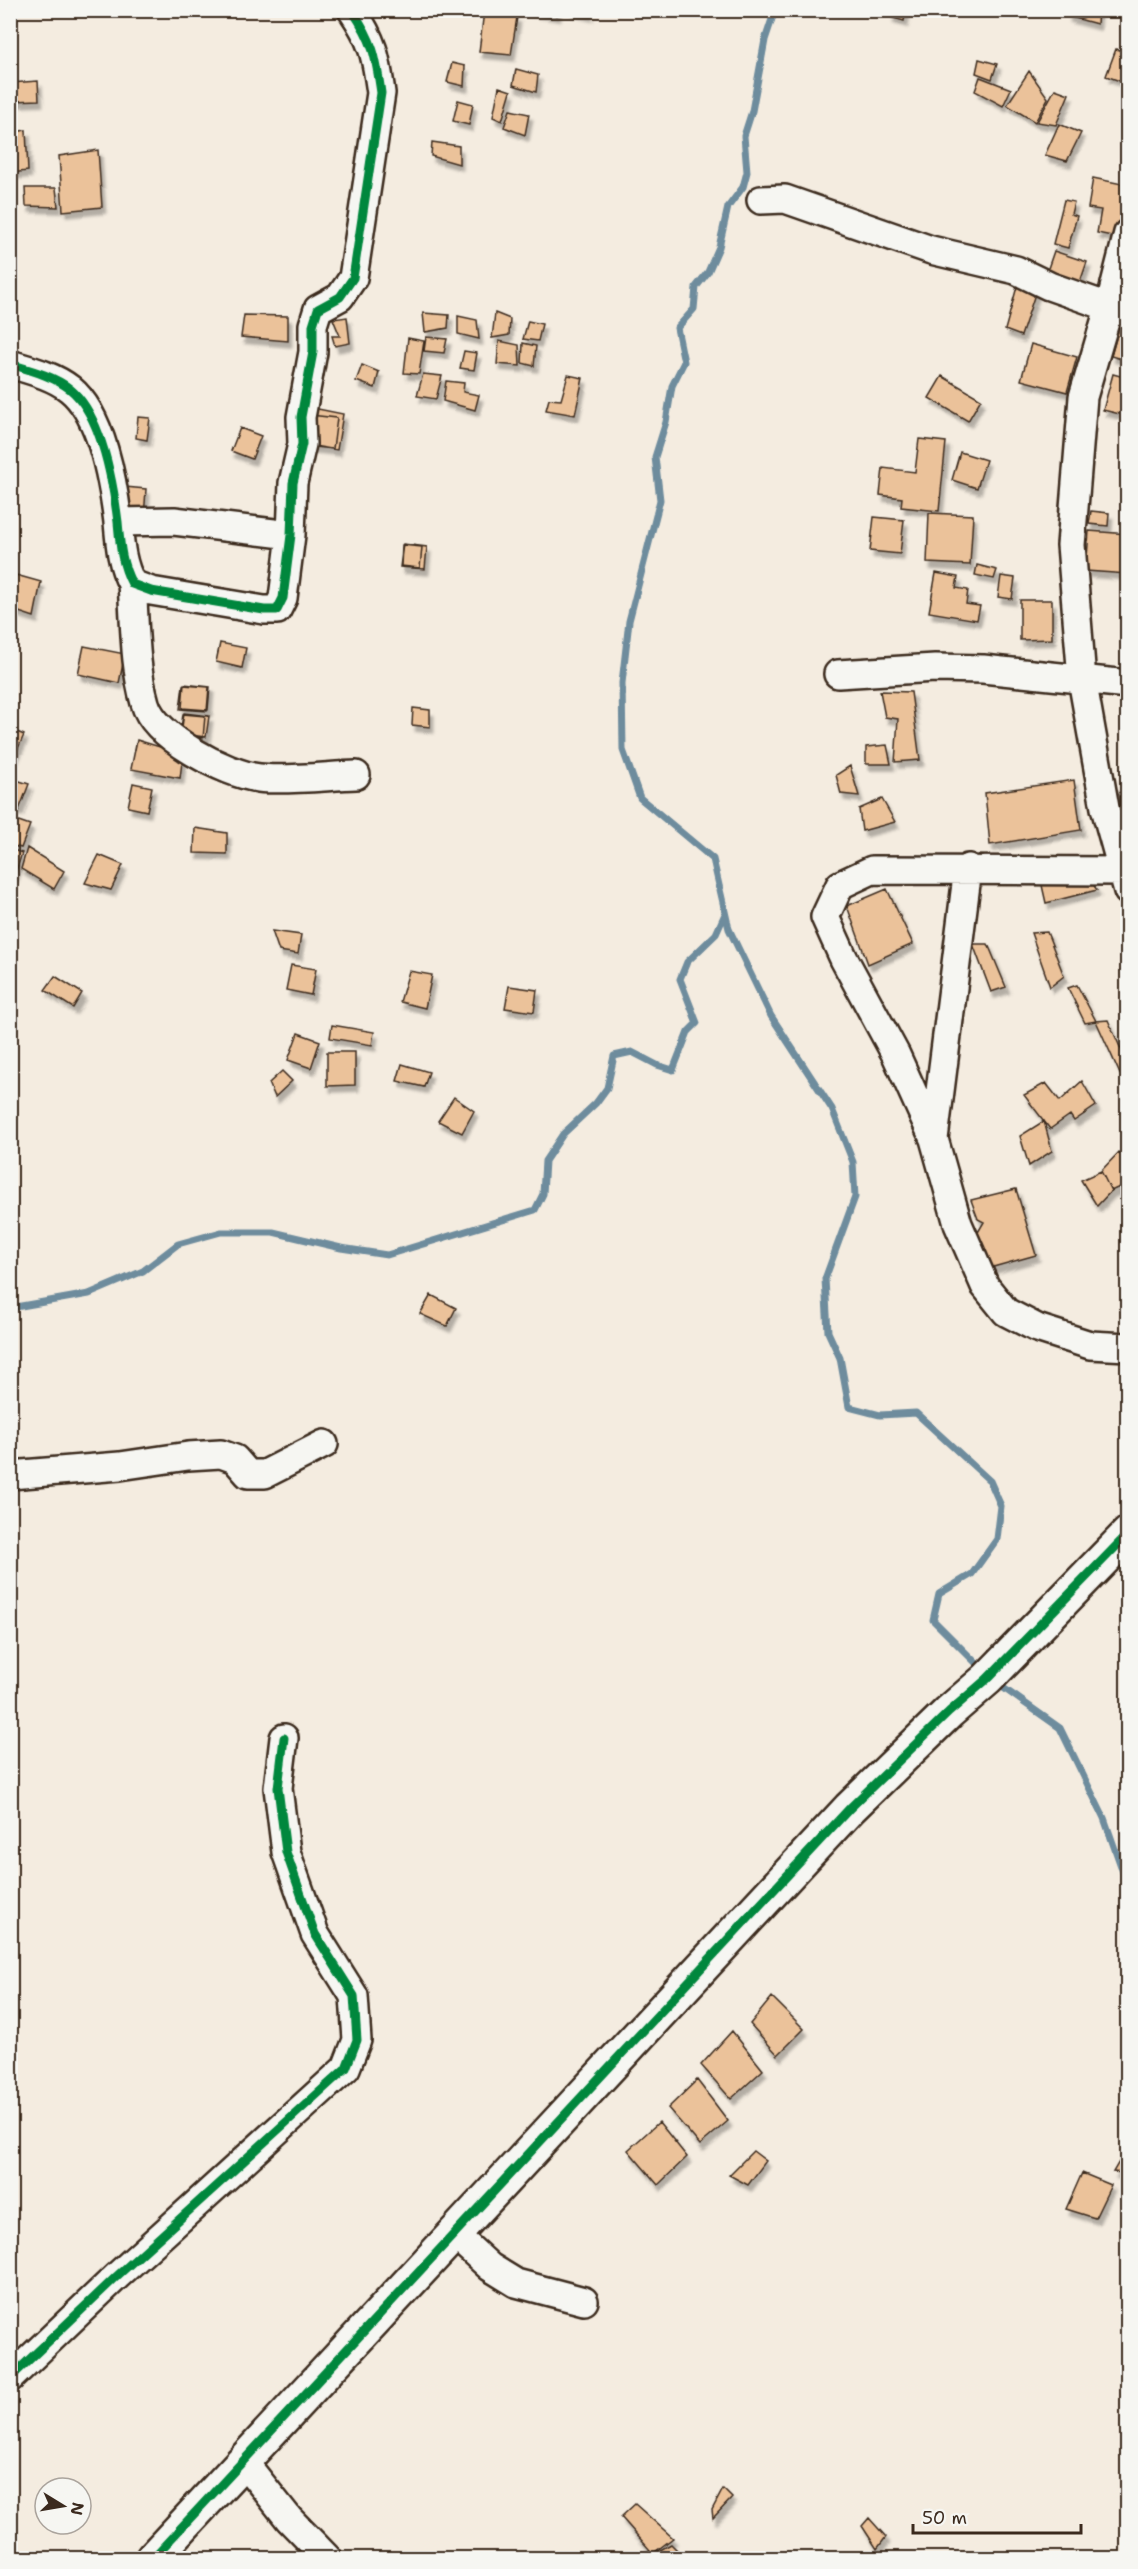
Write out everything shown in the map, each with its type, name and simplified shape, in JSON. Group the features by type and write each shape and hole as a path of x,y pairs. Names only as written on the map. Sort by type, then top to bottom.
{"street":[{"path":"132,584 151,591 264,610 277,610 283,598 291,535 293,483 302,444 301,417 313,352 313,326 318,309 340,297 353,278 381,93 370,36 352,10"},
{"path":"761,200 785,199 932,250 1016,270 1049,286 1118,311"},
{"path":"1128,233 1118,311 1083,397 1071,545 1083,679 1105,808 1125,878 968,868 872,870 840,885 825,917 844,960 896,1055 934,1139 958,1224 984,1286 1006,1312 1037,1328 1090,1345 1128,1347"},
{"path":"10,364 38,372 70,389 91,414 104,452 117,522 119,550 125,572 132,584 138,663 145,705 158,726 174,739 228,770 260,778 356,775"},
{"path":"117,522 174,522 291,535"},
{"path":"838,674 935,668 983,669 1128,684"},
{"path":"934,1139 968,868"},
{"path":"10,1475 120,1466 188,1456 221,1454 235,1460 248,1474 265,1474 324,1444"},
{"path":"153,2559 850,1808 949,1712 987,1679 1128,1534"},
{"path":"10,2378 117,2276 346,2068 357,2040 354,1996 315,1934 286,1852 278,1788 284,1738"},
{"path":"454,2234 490,2266 516,2283 584,2301"},
{"path":"243,2462 289,2519 327,2559"}],"building":[{"path":"526,10 557,10 557,15"},
{"path":"568,10 588,10 589,15"},
{"path":"892,10 906,10 904,21 890,17"},
{"path":"1068,10 1098,10 1097,24 1067,16"},
{"path":"484,11 517,17 511,55 479,52"},
{"path":"1116,49 1128,53 1128,84 1106,76"},
{"path":"979,59 997,64 992,79 976,73"},
{"path":"452,63 465,66 464,86 447,82"},
{"path":"516,69 538,75 536,92 513,85"},
{"path":"1029,71 1048,98 1035,122 1007,105"},
{"path":"980,77 1011,89 1003,106 975,91"},
{"path":"38,81 39,100 14,101 10,127 10,83"},
{"path":"499,87 511,91 502,121 493,117"},
{"path":"1055,89 1069,94 1056,125 1037,122"},
{"path":"458,100 473,104 469,125 453,121"},
{"path":"510,110 529,114 525,135 504,127"},
{"path":"1059,124 1081,133 1067,161 1045,155"},
{"path":"26,130 28,171 10,173 10,133"},
{"path":"432,142 459,146 459,164 431,156"},
{"path":"98,150 102,207 63,211 59,156"},
{"path":"1093,178 1127,185 1117,237 1097,233 1101,210 1088,208"},
{"path":"25,188 56,188 58,207 26,206"},
{"path":"1064,200 1074,202 1071,214 1077,216 1068,248 1053,244"},
{"path":"1054,251 1087,262 1078,288 1045,277"},
{"path":"1018,283 1036,291 1021,336 1005,330"},
{"path":"423,313 449,315 448,328 425,332"},
{"path":"495,313 510,319 509,335 492,338"},
{"path":"244,315 288,316 288,341 241,337"},
{"path":"458,316 477,320 479,339 458,334"},
{"path":"347,317 350,343 335,346 332,336 340,336 333,319"},
{"path":"528,321 542,324 538,341 523,339"},
{"path":"1120,324 1128,326 1128,361 1111,356"},
{"path":"426,337 447,339 444,353 424,351"},
{"path":"408,338 424,341 419,374 404,373"},
{"path":"499,341 519,345 520,366 497,364"},
{"path":"523,343 536,346 534,366 522,363"},
{"path":"1031,344 1077,357 1067,392 1021,380"},
{"path":"464,351 477,353 474,370 460,368"},
{"path":"362,365 379,372 375,388 356,381"},
{"path":"423,374 442,376 436,399 417,396"},
{"path":"1113,374 1128,378 1128,416 1103,410"},
{"path":"568,375 583,378 575,415 546,410 549,399 561,400"},
{"path":"942,376 981,399 968,421 929,398"},
{"path":"446,381 464,383 463,392 479,395 475,410 443,401"},
{"path":"308,407 343,414 337,450 302,444"},
{"path":"310,415 337,418 333,449 306,446"},
{"path":"138,417 150,418 147,440 136,438"},
{"path":"240,428 261,436 252,459 231,451"},
{"path":"919,439 946,442 939,511 901,507 902,498 880,495 883,468 915,472"},
{"path":"960,452 986,460 977,488 952,480"},
{"path":"125,487 146,489 144,518 123,516"},
{"path":"1091,511 1109,513 1108,526 1089,524"},
{"path":"929,513 973,515 970,565 927,563"},
{"path":"874,517 904,520 900,554 870,551"},
{"path":"1089,531 1128,534 1128,574 1086,571"},
{"path":"403,544 427,547 425,569 400,567"},
{"path":"402,545 422,547 420,568 401,566"},
{"path":"977,565 997,570 994,579 975,575"},
{"path":"936,573 958,577 956,588 968,590 966,604 980,606 977,620 929,612"},
{"path":"16,575 41,582 34,617 10,609 10,598"},
{"path":"1001,576 1015,578 1012,599 998,597"},
{"path":"1020,600 1052,600 1052,639 1020,640"},
{"path":"220,643 246,648 242,668 216,662"},
{"path":"84,646 125,654 119,683 78,674"},
{"path":"184,684 210,687 208,710 182,708"},
{"path":"183,685 209,687 207,711 180,709"},
{"path":"880,691 911,692 920,760 895,762 898,719 885,717"},
{"path":"413,708 430,710 430,727 412,725"},
{"path":"184,713 209,716 206,737 181,734"},
{"path":"183,714 205,716 203,738 180,735"},
{"path":"10,729 24,735 10,766"},
{"path":"137,740 183,754 180,778 131,769"},
{"path":"887,745 891,764 866,764 866,747"},
{"path":"850,766 859,796 841,794 836,775"},
{"path":"10,778 29,784 19,810 10,808"},
{"path":"1074,780 1081,830 990,845 985,793"},
{"path":"133,783 152,787 147,811 128,807"},
{"path":"882,799 895,822 862,831 859,809"},
{"path":"10,818 30,825 21,848 10,845"},
{"path":"195,828 227,833 227,854 194,853"},
{"path":"27,848 64,871 54,889 21,869"},
{"path":"10,849 22,853 14,877 10,876"},
{"path":"99,855 123,865 111,890 85,883"},
{"path":"1090,880 1097,890 1046,903 1041,881"},
{"path":"887,889 913,944 868,964 847,906"},
{"path":"272,931 301,935 298,954 279,951"},
{"path":"1047,932 1064,976 1050,987 1031,933"},
{"path":"973,944 988,944 1006,987 991,992"},
{"path":"291,965 316,969 311,995 286,990"},
{"path":"409,971 432,975 425,1008 400,1002"},
{"path":"55,976 82,993 73,1008 45,990"},
{"path":"1077,985 1096,1021 1085,1023 1068,988"},
{"path":"509,986 537,990 534,1012 505,1008"},
{"path":"1108,1020 1128,1065 1128,1071 1120,1074 1096,1021"},
{"path":"332,1025 374,1032 372,1045 330,1038"},
{"path":"298,1033 320,1041 311,1068 288,1060"},
{"path":"327,1052 355,1052 355,1085 327,1086"},
{"path":"402,1064 429,1072 424,1087 397,1081"},
{"path":"282,1071 292,1081 275,1097 269,1083"},
{"path":"1082,1081 1096,1106 1074,1121 1070,1115 1050,1129 1024,1095 1046,1083 1060,1101"},
{"path":"454,1097 474,1111 462,1133 438,1121"},
{"path":"1044,1121 1052,1151 1029,1166 1020,1136"},
{"path":"1119,1152 1128,1162 1128,1183 1111,1191 1101,1171"},
{"path":"1101,1171 1111,1191 1097,1206 1081,1180"},
{"path":"1016,1189 1036,1255 986,1269 974,1239 984,1222 978,1219 971,1200"},
{"path":"431,1295 456,1308 447,1326 420,1314"},
{"path":"772,1997 804,2029 778,2055 750,2024"},
{"path":"732,2031 763,2070 731,2099 701,2065"},
{"path":"697,2080 728,2121 700,2145 668,2108"},
{"path":"659,2122 687,2157 658,2185 628,2150"},
{"path":"1127,2148 1128,2168 1124,2173 1113,2172"},
{"path":"753,2151 766,2161 748,2185 729,2175"},
{"path":"1082,2173 1111,2185 1095,2218 1066,2209"},
{"path":"723,2489 732,2498 713,2518 712,2510"},
{"path":"635,2504 673,2538 647,2558 641,2556 650,2550 621,2517"},
{"path":"869,2518 886,2537 877,2549 862,2526"},
{"path":"671,2544 685,2558 654,2558 655,2553"}],"waterway":[{"path":"775,10 765,40 752,111 744,136 747,172 743,187 728,207 719,247 708,272 696,287 694,309 677,328 684,362 672,386 666,422 655,457 660,500 629,621 622,683 623,750 640,798 713,859 729,929 771,1016 832,1109 853,1162 855,1197 825,1279 828,1332 840,1358 849,1407 880,1415 916,1413 990,1481 1001,1506 997,1539 972,1574 939,1594 933,1620 983,1670"},
{"path":"10,1308 89,1294 143,1271 178,1244 221,1232 273,1232 341,1248 387,1255 535,1210 543,1194 545,1161 563,1134 596,1103 607,1088 614,1056 632,1052 657,1065 673,1070 688,1032 697,1023 680,979 687,962 716,934 725,914"},
{"path":"995,1682 1060,1728 1104,1818 1128,1886"}],"cycle path":[{"path":"10,364 64,384 81,401 90,415 98,432 109,469 125,569 132,584 151,591 264,610 277,610 283,598 291,535 293,483 302,444 301,417 313,352 313,325 318,309 340,297 353,278 381,93 372,49 365,31 352,10"},
{"path":"153,2558 850,1808 949,1712 987,1679 1128,1534"},
{"path":"10,2378 117,2276 346,2068 357,2040 354,1996 315,1934 286,1852 278,1788 284,1738"}]}
